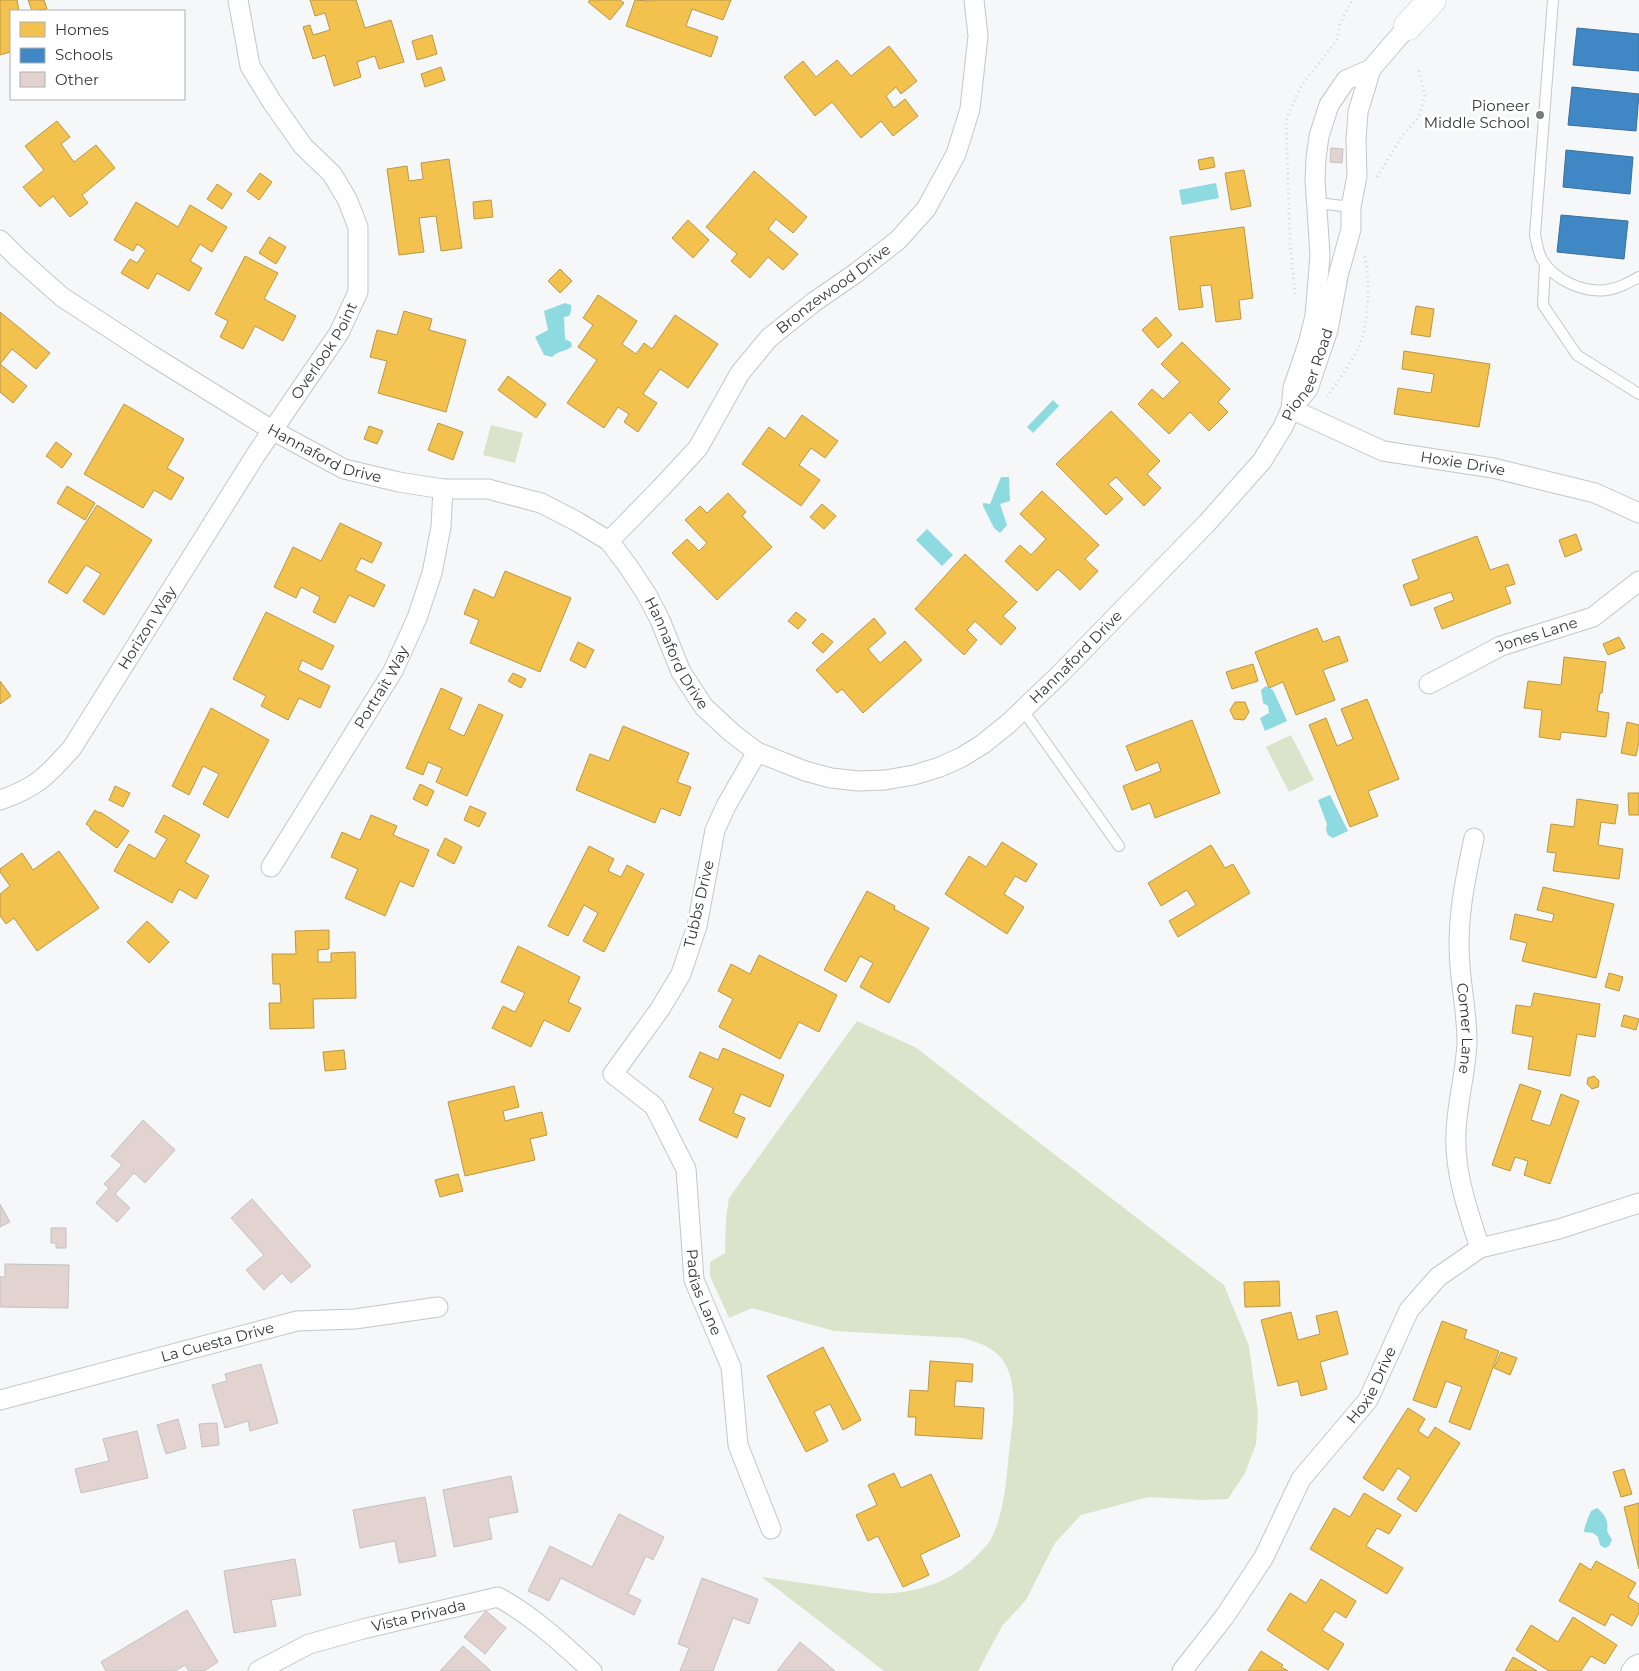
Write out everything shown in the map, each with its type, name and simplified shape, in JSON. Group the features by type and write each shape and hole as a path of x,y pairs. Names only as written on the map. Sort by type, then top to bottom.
{"street":[{"name":"Overlook Point","path":"238,0 250,66 272,102 303,146 332,174 346,199 358,227 358,292 339,333 272,430"},
{"name":"Bronzewood Drive","path":"609,541 698,448 740,374 769,338 898,240 926,209 956,154 970,109 978,36 974,0"},
{"name":"Pioneer Road","path":"1291,409 1308,389 1328,330 1338,276 1351,229 1351,207 1357,176 1356,141 1358,112 1371,69 1432,0"},
{"name":"Pioneer Road","path":"1291,409 1293,388 1315,316 1320,255 1315,179 1319,136 1329,105 1346,80 1371,69"},
{"name":"Hannaford Drive","path":"0,240 62,297 150,355 272,430 344,469 399,482 443,489 488,489 541,503 576,520 609,541 647,595 660,620 681,672 704,707 732,733 757,752 805,771 831,778 858,781 885,780 914,775 940,767 962,757 983,744 1009,723 1080,653 1244,483 1262,461 1283,428 1291,409"},
{"name":"Hoxie Drive","path":"1291,409 1383,450 1493,468 1595,494 1639,513"},
{"name":"Horizon Way","path":"0,800 24,792 49,774 72,748 272,430"},
{"name":"Portrait Way","path":"271,867 394,671 417,618 432,573 440,527 443,489"},
{"name":"Jones Lane","path":"1430,684 1501,646 1593,616 1639,581"},
{"name":"Tubbs Drive","path":"613,1074 660,1009 681,974 699,917 715,830 726,806 757,752"},
{"name":"Comer Lane","path":"1474,838 1463,889 1459,933 1467,1044 1458,1100 1456,1135 1458,1167 1480,1248"},
{"name":"Padias Lane","path":"613,1074 654,1106 686,1169 694,1280 731,1367 738,1445 771,1529"},
{"name":"Hoxie Drive","path":"1182,1671 1225,1616 1264,1557 1301,1479 1368,1400 1409,1310 1438,1277 1480,1248 1559,1229 1639,1203"},
{"name":"La Cuesta Drive","path":"0,1400 297,1321 355,1319 438,1307"},
{"name":"Vista Privada","path":"258,1671 309,1644 363,1629 498,1597 516,1607 570,1650 592,1671"},
{"path":"1631,1671 1639,1664"}],"lane":[{"path":"1552,0 1535,234 1542,260 1552,273 1568,283 1588,290 1605,290 1624,286 1639,277"},
{"path":"1318,203 1351,207"},
{"path":"1546,264 1543,305 1577,355 1639,394"},
{"path":"1022,709 1119,846"}],"path":[{"path":"1373,183 1402,136 1418,118 1424,97 1418,67"},
{"path":"1322,404 1343,375 1362,338 1368,290 1368,267 1363,251"}],"green space":[{"path":"491,425 523,433 515,463 483,455"},
{"path":"1291,735 1314,780 1289,792 1266,747"},
{"path":"857,1021 915,1047 1224,1285 1249,1346 1258,1413 1256,1444 1245,1473 1228,1499 1202,1500 1149,1497 1081,1515 1055,1543 1026,1600 1002,1626 978,1671 884,1671 762,1577 871,1593 902,1592 918,1589 947,1578 960,1570 987,1545 997,1526 1003,1503 1014,1401 1011,1379 1007,1368 994,1351 979,1343 963,1338 834,1331 752,1308 729,1318 710,1276 710,1262 725,1253 729,1198"}],"water":[{"path":"1216,183 1219,198 1182,205 1179,190"},
{"path":"565,303 571,305 571,311 569,316 564,317 565,339 571,342 572,346 552,357 544,355 535,337 548,330 544,311"},
{"path":"1053,400 1059,406 1033,433 1027,427"},
{"path":"1001,477 1009,477 1010,501 1000,504 1007,525 1000,533 994,528 983,503 990,504"},
{"path":"927,529 953,555 942,566 916,540"},
{"path":"1266,686 1273,690 1287,721 1265,731 1260,718 1269,713 1268,706 1263,703 1261,690"},
{"path":"1330,795 1348,831 1333,838 1328,835 1326,830 1327,824 1318,800"},
{"path":"1597,1508 1605,1518 1607,1531 1612,1540 1609,1546 1605,1548 1600,1545 1598,1537 1593,1533 1584,1532 1591,1511"}],"building: Homes":[{"path":"0,0 17,0 19,10 10,10 10,52 0,55"},
{"path":"28,0 44,0 47,9 32,10"},
{"path":"310,0 356,0 365,28 391,20 404,62 379,69 375,56 357,62 361,77 334,86 325,55 313,59 303,27 310,25 313,35 330,30 325,13 315,16"},
{"path":"590,0 620,0 624,3 610,20 588,2"},
{"path":"635,0 731,0 723,20 692,9 686,26 718,37 711,57 626,26"},
{"path":"432,35 437,54 417,60 412,41"},
{"path":"889,46 917,81 901,94 896,87 886,96 894,108 905,99 918,116 893,136 881,121 861,138 832,102 815,116 784,77 803,61 816,77 837,60 851,76"},
{"path":"441,67 445,80 425,87 421,74"},
{"path":"57,121 70,137 61,144 74,162 96,145 115,168 82,195 88,203 70,217 53,196 40,207 23,187 44,170 25,146"},
{"path":"1213,157 1215,167 1200,170 1198,160"},
{"path":"449,159 462,248 441,251 436,216 419,218 424,252 399,255 387,169 407,166 409,181 423,179 421,163"},
{"path":"1244,170 1251,206 1231,210 1225,173"},
{"path":"754,171 807,217 793,233 776,219 768,229 798,254 783,270 768,257 750,278 731,261 737,254 706,227"},
{"path":"260,173 272,182 259,200 247,191"},
{"path":"217,184 232,194 222,209 207,199"},
{"path":"491,200 493,217 474,219 473,202"},
{"path":"136,202 178,227 190,205 227,227 212,252 200,244 190,261 202,268 189,291 157,273 148,289 121,273 130,259 137,263 146,250 137,244 133,251 114,240"},
{"path":"688,220 709,240 693,258 672,238"},
{"path":"1244,227 1253,298 1239,300 1241,319 1216,322 1211,285 1200,286 1203,307 1179,310 1170,237"},
{"path":"269,237 286,247 276,264 259,253"},
{"path":"245,256 278,273 264,299 296,316 283,341 255,326 243,349 220,337 228,321 215,314"},
{"path":"560,269 572,281 560,293 548,281"},
{"path":"598,295 637,321 622,344 636,354 644,343 652,349 675,315 718,344 688,388 660,369 643,394 657,403 638,432 624,422 629,414 618,407 604,428 567,403 597,360 578,347 593,325 583,318"},
{"path":"1416,306 1434,309 1430,337 1411,334"},
{"path":"404,311 432,319 429,330 466,340 446,412 378,393 387,361 370,357 377,330 397,335"},
{"path":"0,312 50,353 36,369 12,349 0,364"},
{"path":"1156,317 1172,335 1158,348 1142,330"},
{"path":"1182,342 1230,389 1218,402 1228,412 1209,431 1190,412 1169,434 1138,404 1152,389 1163,399 1180,382 1161,364"},
{"path":"1404,351 1490,364 1479,427 1394,414 1398,388 1431,393 1434,374 1402,369"},
{"path":"0,364 27,386 13,403 0,392"},
{"path":"508,376 546,404 536,418 498,390"},
{"path":"124,404 184,439 167,468 184,478 171,500 154,490 143,508 84,474"},
{"path":"1111,411 1160,461 1147,474 1161,488 1144,506 1116,477 1108,484 1123,499 1106,515 1056,464"},
{"path":"802,415 838,441 825,458 811,448 799,465 820,480 801,506 742,464 769,427 785,439"},
{"path":"438,423 463,432 453,460 428,450"},
{"path":"369,426 383,431 377,444 364,439"},
{"path":"56,442 72,454 62,468 46,456"},
{"path":"67,486 95,503 85,520 57,503"},
{"path":"1042,491 1099,545 1085,559 1098,571 1080,590 1058,569 1037,591 1005,561 1020,545 1031,555 1046,539 1020,514"},
{"path":"728,493 746,512 742,516 772,547 717,600 672,553 687,539 699,551 707,543 685,520 700,506 707,513"},
{"path":"822,504 836,516 824,529 810,517"},
{"path":"97,505 152,540 104,615 83,601 101,574 86,565 67,594 48,582"},
{"path":"340,523 382,543 372,563 361,558 355,570 385,585 374,607 349,595 335,623 313,612 320,597 301,587 296,598 274,587 293,547 321,561"},
{"path":"1576,534 1582,550 1565,557 1559,540"},
{"path":"1477,536 1490,570 1508,564 1515,584 1505,587 1511,603 1442,629 1434,608 1454,600 1451,592 1411,606 1403,585 1419,579 1412,560"},
{"path":"965,554 1017,602 1003,616 1016,628 1001,645 975,621 967,630 977,640 964,655 915,609"},
{"path":"505,571 571,598 540,672 470,643 479,620 464,614 474,589 494,598"},
{"path":"266,612 334,646 322,670 302,660 298,670 330,686 320,708 299,698 288,720 261,706 266,696 233,679"},
{"path":"796,612 806,620 798,629 788,621"},
{"path":"874,618 886,633 868,649 880,663 905,641 922,660 863,713 842,689 837,693 816,670"},
{"path":"1317,628 1323,642 1339,636 1348,661 1323,670 1335,700 1296,715 1283,682 1269,688 1255,652"},
{"path":"822,633 833,642 823,653 812,643"},
{"path":"1619,637 1625,648 1608,655 1603,644"},
{"path":"578,642 594,650 585,668 570,660"},
{"path":"1564,657 1606,662 1602,693 1600,693 1597,711 1609,713 1606,737 1561,732 1560,740 1539,737 1542,710 1524,708 1528,681 1561,685"},
{"path":"1253,664 1258,681 1232,689 1226,672"},
{"path":"513,673 526,679 521,688 508,681"},
{"path":"0,681 11,696 0,704"},
{"path":"441,688 462,698 449,729 464,736 479,704 503,715 467,796 436,782 442,768 428,762 423,775 406,768"},
{"path":"1367,699 1399,779 1368,791 1378,816 1350,827 1309,725 1326,718 1337,746 1353,739 1341,709"},
{"path":"1235,702 1245,702 1249,712 1244,720 1234,719 1230,710"},
{"path":"211,708 269,740 228,818 203,804 219,774 203,766 189,795 172,786"},
{"path":"1192,720 1220,793 1155,818 1150,803 1132,810 1123,786 1161,771 1158,762 1136,771 1126,746"},
{"path":"1627,722 1639,725 1639,742 1636,756 1621,753"},
{"path":"623,726 689,753 677,782 691,787 680,816 661,808 655,823 576,790 590,754 609,761"},
{"path":"420,784 434,791 427,806 413,799"},
{"path":"115,786 130,793 123,807 109,800"},
{"path":"1628,793 1639,793 1639,815 1629,815"},
{"path":"1577,799 1618,805 1615,824 1601,822 1598,845 1623,849 1619,879 1553,871 1556,853 1547,852 1551,824 1574,827"},
{"path":"470,806 486,813 479,827 464,820"},
{"path":"95,810 129,831 117,848 90,829 86,824"},
{"path":"164,815 200,835 185,862 209,876 196,899 179,889 172,903 114,871 129,844 155,859 167,839 155,832"},
{"path":"371,815 397,826 393,835 429,850 413,887 400,881 385,916 345,898 358,869 331,857 342,832 360,840"},
{"path":"445,838 462,847 454,864 437,855"},
{"path":"1002,842 1037,864 1026,882 1015,876 1004,894 1024,907 1007,934 945,894 969,856 986,867"},
{"path":"1211,845 1225,868 1233,864 1250,893 1178,937 1169,921 1196,905 1187,890 1161,906 1148,883"},
{"path":"589,846 614,859 608,871 621,877 627,865 644,874 604,952 583,941 598,913 584,905 568,936 548,926"},
{"path":"59,851 99,908 37,951 14,918 6,924 0,916 0,894 10,886 0,872 0,869 22,853 33,870"},
{"path":"1543,887 1614,904 1596,978 1522,961 1527,943 1510,939 1515,914 1552,922 1554,914 1537,910"},
{"path":"867,891 895,906 894,909 929,928 889,1003 860,987 873,963 860,956 846,982 824,970"},
{"path":"147,921 169,942 149,963 127,942"},
{"path":"329,930 329,949 318,950 318,962 331,962 331,953 355,952 356,998 313,999 314,1028 270,1029 269,1003 281,1003 280,984 273,984 272,954 296,954 295,931"},
{"path":"518,946 580,977 568,1002 581,1008 569,1032 544,1020 531,1047 492,1028 503,1006 515,1012 525,993 501,982"},
{"path":"759,955 837,995 819,1032 799,1022 780,1059 719,1027 733,999 718,991 731,964 750,974"},
{"path":"1609,973 1623,977 1619,991 1605,987"},
{"path":"1534,993 1600,1004 1595,1037 1577,1034 1570,1076 1528,1069 1533,1037 1512,1033 1516,1005 1531,1007"},
{"path":"1624,1015 1639,1019 1636,1030 1621,1026"},
{"path":"723,1048 784,1075 770,1107 741,1094 733,1113 745,1118 737,1138 699,1120 713,1088 689,1077 700,1052 718,1060"},
{"path":"344,1050 346,1069 325,1071 323,1052"},
{"path":"1594,1076 1599,1081 1598,1087 1592,1089 1587,1084 1588,1078"},
{"path":"1520,1084 1541,1091 1531,1120 1550,1126 1561,1094 1579,1101 1550,1184 1524,1175 1528,1161 1515,1157 1510,1171 1492,1165"},
{"path":"514,1086 519,1107 503,1111 505,1121 542,1112 547,1135 530,1139 535,1160 465,1176 448,1102"},
{"path":"458,1174 463,1191 440,1197 435,1180"},
{"path":"1279,1281 1280,1306 1245,1307 1244,1282"},
{"path":"1337,1311 1348,1354 1320,1362 1327,1389 1301,1396 1298,1381 1278,1386 1261,1320 1291,1312 1298,1340 1320,1334 1316,1316"},
{"path":"1442,1321 1467,1330 1464,1338 1499,1351 1470,1430 1449,1422 1462,1387 1446,1381 1436,1408 1413,1400"},
{"path":"823,1347 861,1420 843,1430 830,1404 814,1412 828,1441 806,1452 767,1376"},
{"path":"1501,1352 1517,1358 1510,1375 1494,1368"},
{"path":"930,1361 973,1364 972,1382 956,1381 954,1406 984,1408 982,1439 915,1435 916,1417 908,1417 910,1390 928,1391"},
{"path":"1408,1408 1425,1419 1418,1431 1428,1438 1435,1427 1460,1443 1416,1512 1397,1499 1411,1477 1398,1468 1383,1491 1363,1478"},
{"path":"1624,1469 1632,1494 1621,1497 1613,1472"},
{"path":"894,1473 901,1488 931,1474 960,1536 920,1555 929,1575 903,1587 878,1536 868,1541 856,1515 877,1505 868,1485"},
{"path":"1364,1493 1401,1515 1389,1534 1377,1528 1366,1546 1403,1568 1387,1594 1310,1549 1334,1508 1350,1517"},
{"path":"1639,1503 1639,1569 1624,1507"},
{"path":"1596,1561 1636,1583 1628,1597 1639,1604 1639,1613 1632,1626 1611,1614 1605,1626 1559,1601 1580,1563 1591,1570"},
{"path":"1321,1579 1356,1601 1346,1618 1335,1611 1322,1630 1344,1644 1328,1670 1267,1630 1290,1593 1306,1603"},
{"path":"1573,1617 1617,1645 1605,1664 1591,1656 1581,1671 1549,1671 1516,1650 1531,1625 1558,1642"},
{"path":"1261,1651 1283,1665 1281,1667 1288,1671 1248,1671"},
{"path":"1513,1657 1537,1671 1505,1671"}],"building: Schools":[{"path":"1577,28 1639,34 1639,71 1573,65"},
{"path":"1572,87 1639,94 1636,131 1568,125"},
{"path":"1566,150 1633,157 1630,194 1563,187"},
{"path":"1561,215 1628,221 1624,259 1557,252"}],"building: Other":[{"path":"1331,148 1343,149 1342,163 1330,162"},
{"path":"143,1120 175,1150 145,1183 134,1173 115,1194 130,1208 117,1222 96,1203 109,1188 104,1184 122,1165 111,1156"},
{"path":"252,1199 311,1266 291,1283 282,1273 264,1290 246,1270 264,1255 231,1218"},
{"path":"0,1204 10,1222 0,1227"},
{"path":"51,1228 66,1228 66,1248 56,1248 56,1243 51,1243"},
{"path":"5,1264 69,1265 68,1308 0,1307 0,1277 5,1277"},
{"path":"261,1364 278,1423 250,1431 248,1421 225,1428 212,1385 227,1381 225,1374"},
{"path":"178,1419 186,1448 166,1454 157,1425"},
{"path":"217,1423 219,1445 202,1447 199,1424"},
{"path":"137,1431 148,1478 81,1493 75,1469 109,1461 103,1439"},
{"path":"511,1476 518,1512 488,1518 492,1539 454,1547 443,1490"},
{"path":"425,1497 436,1556 399,1563 395,1541 360,1548 353,1510"},
{"path":"619,1514 664,1537 653,1560 646,1556 628,1594 641,1600 634,1615 561,1578 549,1601 528,1591 550,1546 592,1567"},
{"path":"295,1559 301,1595 271,1600 276,1626 234,1633 224,1571"},
{"path":"702,1578 758,1599 749,1624 733,1618 713,1671 680,1671 689,1648 678,1644"},
{"path":"187,1610 218,1662 204,1671 189,1671 185,1665 175,1671 106,1671 101,1662"},
{"path":"486,1611 506,1628 485,1654 464,1637"},
{"path":"800,1642 835,1671 777,1671"},
{"path":"463,1646 491,1671 440,1671"}],"place":[{"name":"Pioneer Middle School","path":"1540,115"}]}
